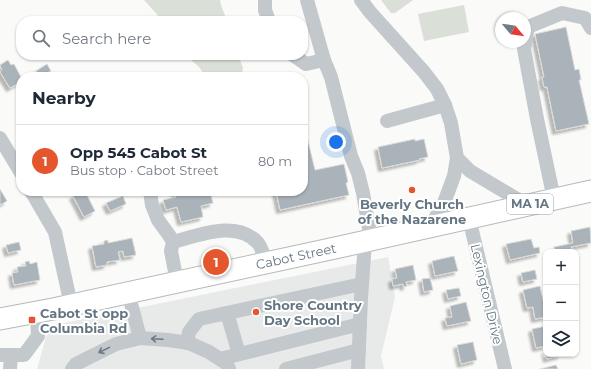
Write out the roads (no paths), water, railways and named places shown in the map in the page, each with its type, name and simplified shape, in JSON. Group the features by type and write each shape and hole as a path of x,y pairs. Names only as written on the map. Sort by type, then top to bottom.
{"highway":[{"name":"Cabot Street","path":"0,320 368,241 591,191"}],"street":[{"path":"265,0 265,10 267,16"},
{"path":"306,0 324,60 331,77 351,156 358,173 363,193 368,241 362,284 358,369"},
{"path":"361,0 437,88 451,123 457,158 454,176 444,203 430,227"},
{"path":"554,199 524,49 528,27 562,13 585,18 591,28"},
{"path":"300,60 306,64 324,60"},
{"path":"387,121 445,105"},
{"path":"0,138 16,165"},
{"path":"457,158 470,171 527,205"},
{"path":"34,196 55,232 71,305"},
{"path":"151,196 152,205 158,220 173,242 171,251 177,282"},
{"name":"Lexington Drive","path":"469,218 505,369"},
{"path":"173,242 220,230 238,231 250,237 258,244 267,262"},
{"path":"187,343 189,332 199,319 362,284"},
{"path":"128,292 140,338"},
{"path":"7,360 24,356 38,336 37,312"},
{"path":"227,313 239,354"},
{"path":"72,369 76,364 116,344 140,338 187,343 209,352 225,364 239,354 360,324"},
{"path":"286,369 359,350"}],"place":[{"name":"Beverly Church of the Nazarene","path":"412,190"},
{"name":"Opp 545 Cabot St","path":"216,262"},
{"name":"Shore Country Day School","path":"256,312"},
{"name":"Cabot St opp Columbia Rd","path":"32,320"}]}
